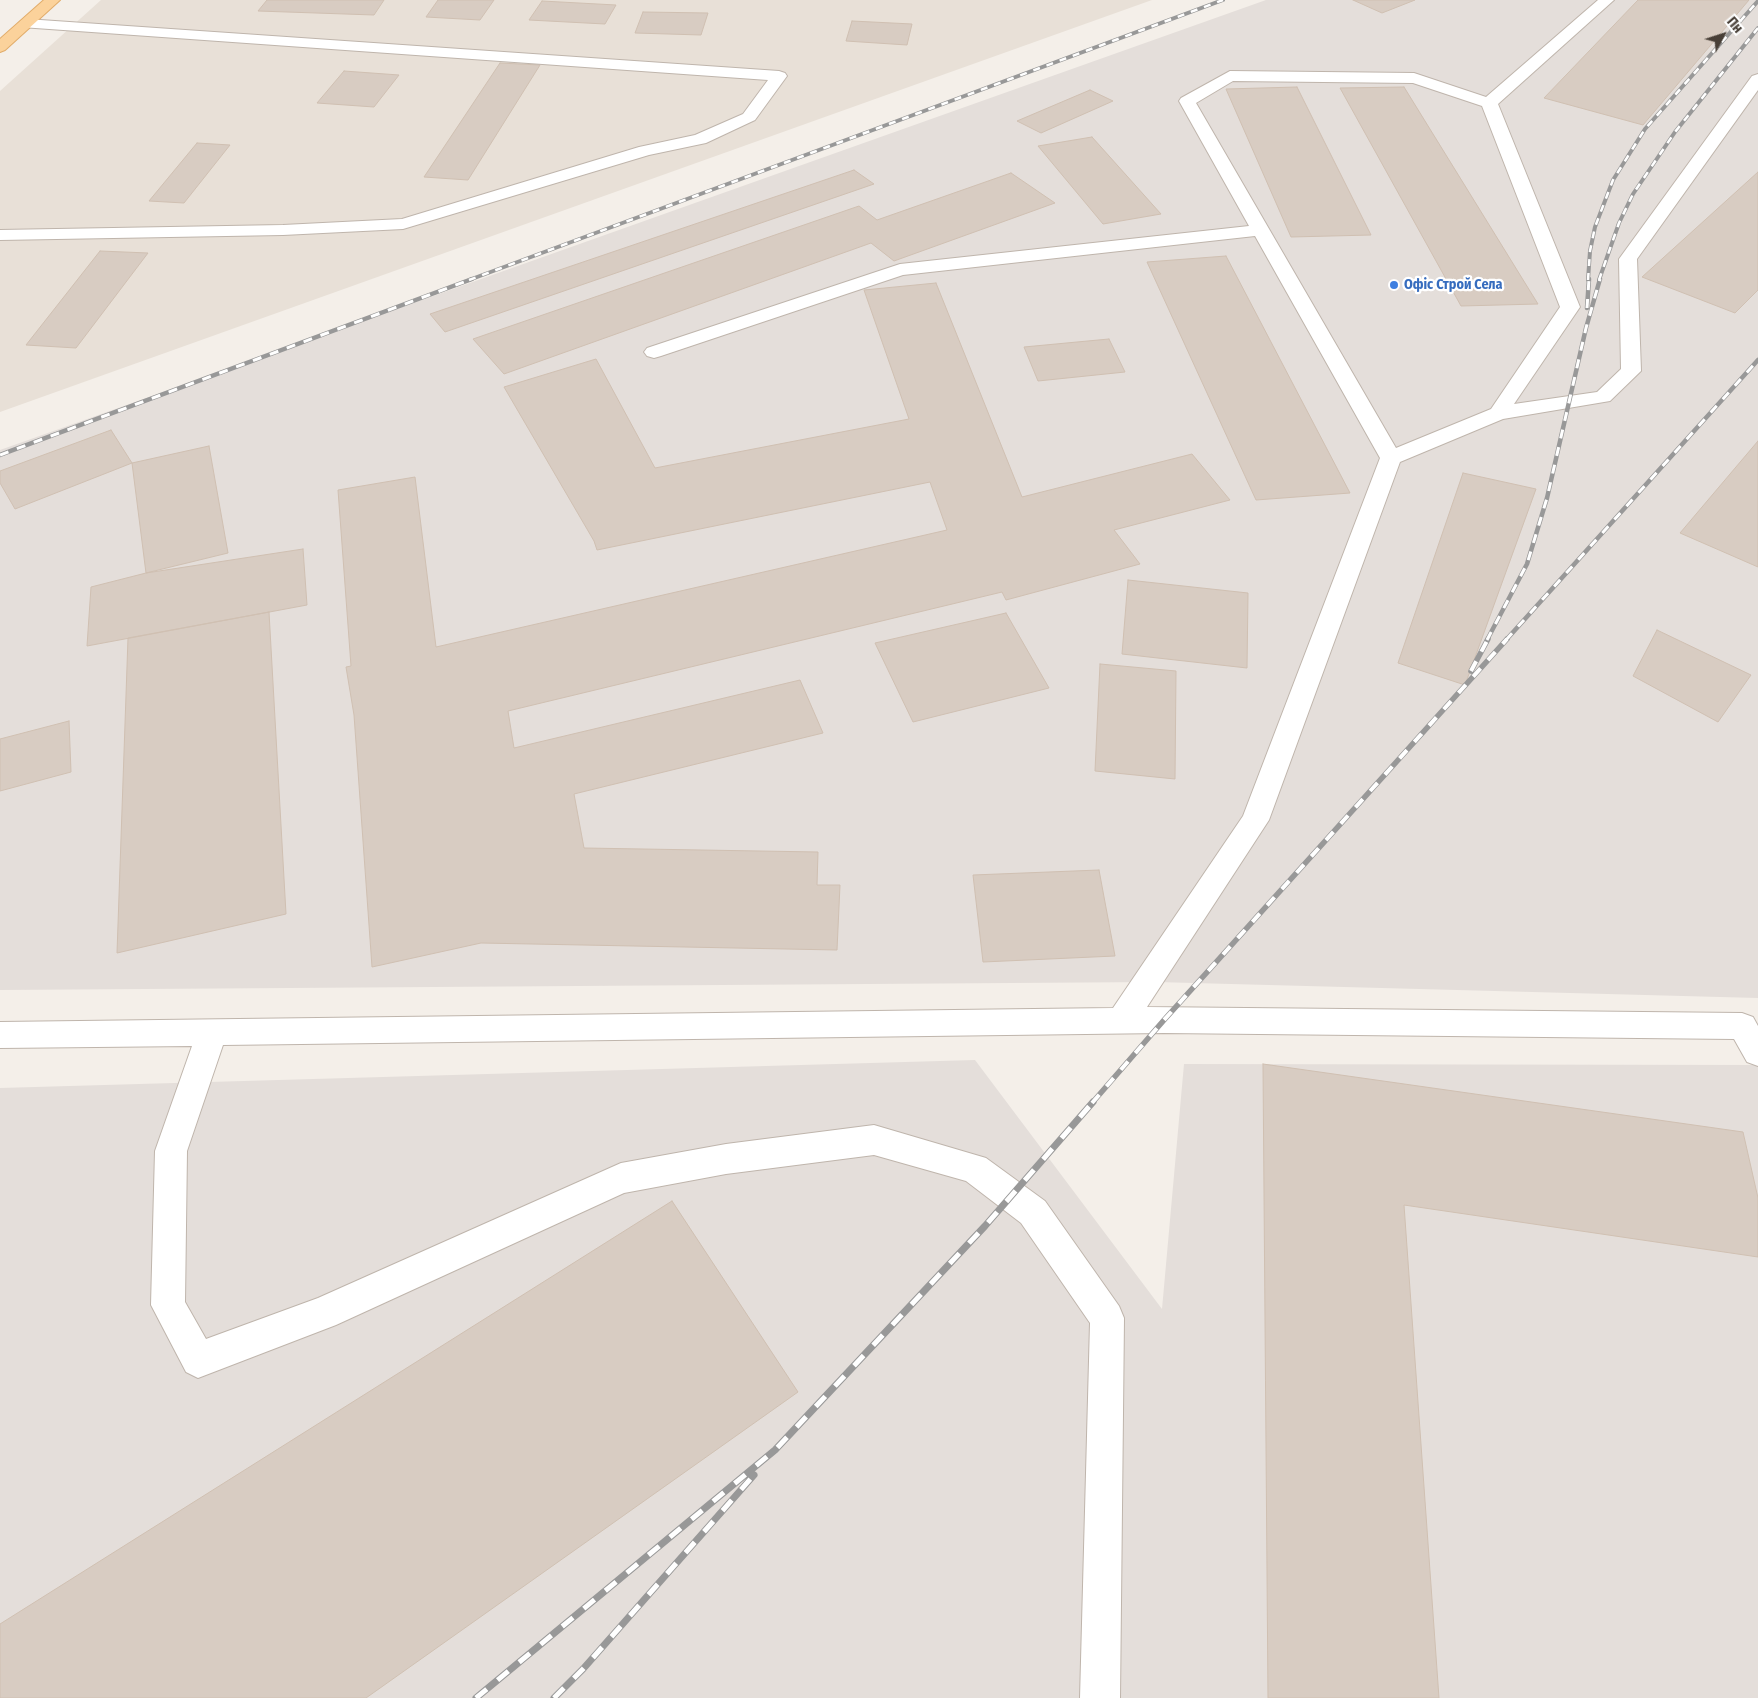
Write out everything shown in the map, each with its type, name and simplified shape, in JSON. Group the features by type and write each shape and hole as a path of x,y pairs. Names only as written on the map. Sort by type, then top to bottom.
{"main road":[{"path":"0,47 53,0"}],"lane":[{"path":"1489,103 1607,0"},
{"path":"0,235 283,230 403,224 645,151 700,139 750,117 779,76 26,24"},
{"path":"1391,458 1187,101 1230,76 1414,78 1489,103 1570,307 1498,413"},
{"path":"1121,1021 1255,820 1391,458 1498,413 1603,397 1631,371 1628,259 1758,79"},
{"path":"654,352 900,270 1261,230"},
{"path":"0,1035 1121,1021 1742,1026 1758,1053"},
{"path":"212,1032 171,1151 168,1305 198,1360 324,1313 621,1178 726,1159 874,1140 975,1169 1032,1212 1108,1318 1100,1698"}],"shaded area":[{"path":"101,0 1152,0 0,412 0,91"},
{"path":"1266,0 1758,0 1758,998 1156,982 0,990 0,450"},
{"path":"975,1060 1162,1309 1184,1064 1758,1065 1758,1698 0,1698 0,1088"}],"building":[{"path":"267,0 384,0 374,15 258,11"},
{"path":"438,0 494,0 480,20 426,17"},
{"path":"1353,0 1415,0 1382,13"},
{"path":"1638,0 1749,0 1643,125 1544,98"},
{"path":"542,1 616,5 605,24 529,20"},
{"path":"643,12 708,13 701,35 635,33"},
{"path":"852,21 912,24 907,45 846,41"},
{"path":"500,63 540,65 468,180 424,177"},
{"path":"344,71 399,75 374,107 317,103"},
{"path":"1297,87 1371,235 1291,237 1226,89"},
{"path":"1404,87 1538,304 1461,306 1340,88"},
{"path":"1090,90 1113,101 1041,133 1017,121"},
{"path":"1092,137 1161,214 1103,224 1038,146"},
{"path":"197,143 230,145 184,203 149,201"},
{"path":"854,170 874,184 445,332 430,314"},
{"path":"1758,172 1758,290 1735,313 1642,277"},
{"path":"1011,173 1055,203 894,261 871,243 504,374 473,339 859,206 877,220"},
{"path":"100,251 148,253 76,348 26,345"},
{"path":"1226,256 1350,493 1256,500 1147,262"},
{"path":"936,283 1022,497 1192,454 1230,500 1114,530 1140,564 1006,600 1002,592 508,711 514,748 800,680 823,733 574,794 584,848 818,852 817,885 840,885 837,950 481,943 372,967 354,715 346,667 351,666 338,490 415,477 436,647 947,530 930,482 597,550 594,541 504,387 596,359 655,468 909,419 864,290"},
{"path":"1109,339 1125,372 1038,381 1024,347"},
{"path":"111,430 132,463 15,509 0,483 0,471"},
{"path":"1758,441 1758,567 1680,533"},
{"path":"209,446 228,553 146,573 132,463"},
{"path":"1463,473 1536,489 1465,685 1398,663"},
{"path":"303,549 307,605 87,646 91,587 146,573"},
{"path":"1128,580 1248,593 1247,668 1122,654"},
{"path":"269,612 286,914 117,953 128,638"},
{"path":"1006,613 1049,688 913,722 875,643"},
{"path":"1657,630 1751,675 1718,722 1633,676"},
{"path":"1100,664 1176,671 1175,779 1095,771"},
{"path":"69,721 71,772 0,791 0,739"},
{"path":"1099,870 1115,956 983,962 973,875"},
{"path":"1263,1064 1743,1132 1758,1198 1758,1257 1404,1205 1439,1698 1268,1698"},
{"path":"672,1201 798,1392 366,1698 0,1698 0,1624"}],"railway":[{"path":"469,280 1223,0"},
{"path":"1588,280 1590,251 1595,227 1613,180 1645,129 1758,1"},
{"path":"1599,280 1619,223 1633,194 1675,132 1758,28"},
{"path":"0,455 472,279"},
{"path":"1587,308 1589,279"},
{"path":"1487,640 1527,564 1547,498 1586,328 1600,279"},
{"path":"1506,640 1758,360"},
{"path":"1471,671 1488,639"},
{"path":"1092,1103 1164,1020 1507,639"},
{"path":"476,1698 775,1450 985,1226 1093,1102"},
{"path":"554,1698 583,1669 754,1475"}],"place":[{"name":"Офіс Строй Села","path":"1394,285"}]}
